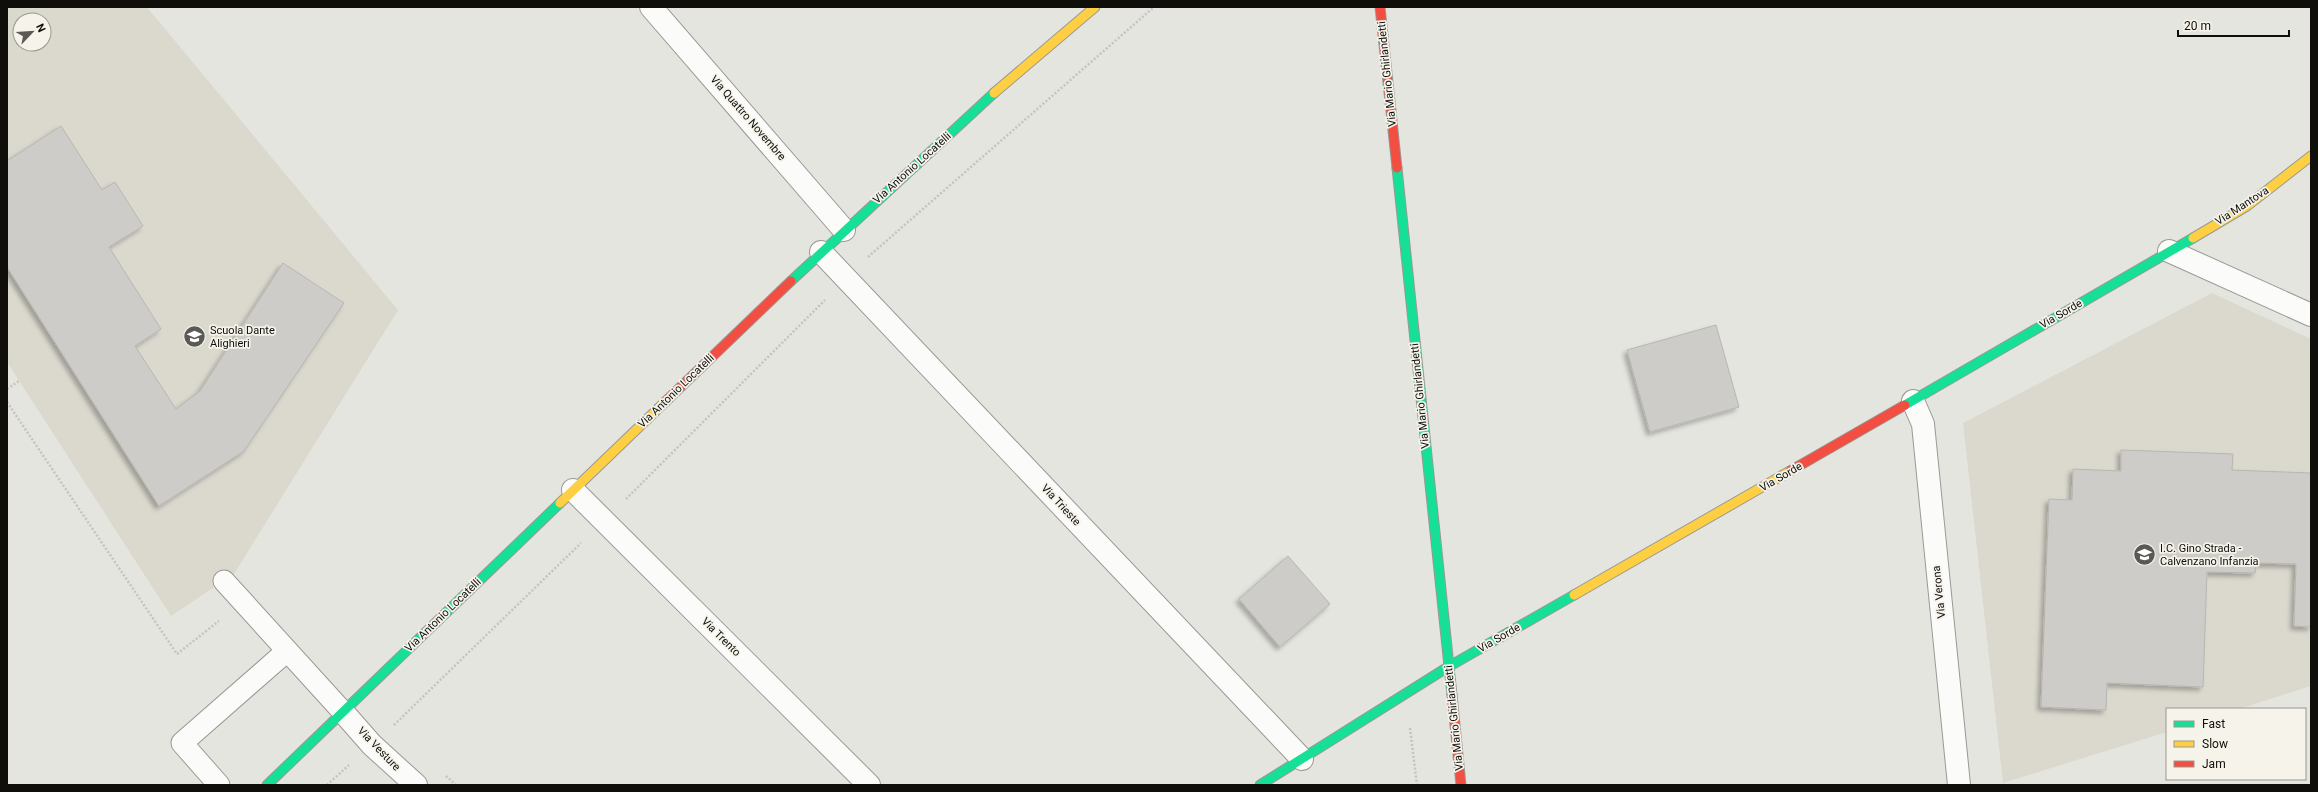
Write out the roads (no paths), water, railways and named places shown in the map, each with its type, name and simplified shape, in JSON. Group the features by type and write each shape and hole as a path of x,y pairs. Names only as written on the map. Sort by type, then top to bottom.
{"street":[{"name":"Via Quattro Novembre","path":"651,7 844,230"},
{"name":"Via Antonio Locatelli","path":"267,785 820,252 999,88 1095,7"},
{"name":"Via Mario Ghirlandetti","path":"1380,7 1461,785"},
{"name":"Via Mantova","path":"2169,251 2247,206 2311,156"},
{"name":"Via Sorde","path":"1260,785 1448,667 1913,401 2169,251"},
{"path":"2169,251 2311,315"},
{"name":"Via Trieste","path":"820,252 1302,759"},
{"name":"Via Verona","path":"1913,401 1922,424 1959,785"},
{"name":"Via Trento","path":"573,490 869,785"},
{"name":"Via Vesture","path":"343,712 372,744 416,785"}],"lane":[{"path":"224,581 343,712"},
{"path":"219,785 182,743 287,650"}],"place":[{"name":"Scuola Dante Alighieri","path":"194,336"},
{"name":"I.C. Gino Strada - Calvenzano Infanzia","path":"2145,554"}]}
